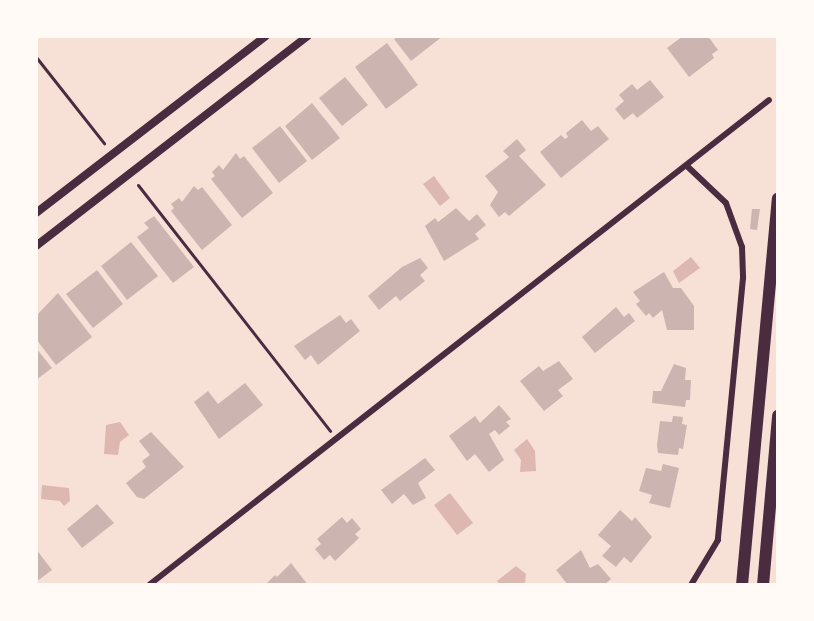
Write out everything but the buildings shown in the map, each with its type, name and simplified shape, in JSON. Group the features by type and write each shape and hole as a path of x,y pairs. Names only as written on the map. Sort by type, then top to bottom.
{"highway":[{"path":"742,585 778,200"},
{"path":"763,585 778,416"}],"street":[{"path":"36,213 266,36"},
{"path":"36,246 308,36"},
{"path":"149,585 688,167 769,100"},
{"path":"688,167 726,202 742,247 743,278 718,540 708,562 691,585"}],"path":[{"path":"36,57 104,143"},
{"path":"138,185 336,440"}],"shaded area":[{"path":"434,176 450,198 440,206 423,184"},
{"path":"691,257 700,268 679,283 673,271"},
{"path":"120,422 129,435 120,442 118,455 104,454 106,425"},
{"path":"527,439 535,451 536,471 520,472 521,460 514,450"},
{"path":"42,485 69,488 70,501 64,506 60,501 41,499"},
{"path":"450,493 473,523 457,535 434,505"},
{"path":"516,566 526,574 525,583 500,585 497,581"}]}
